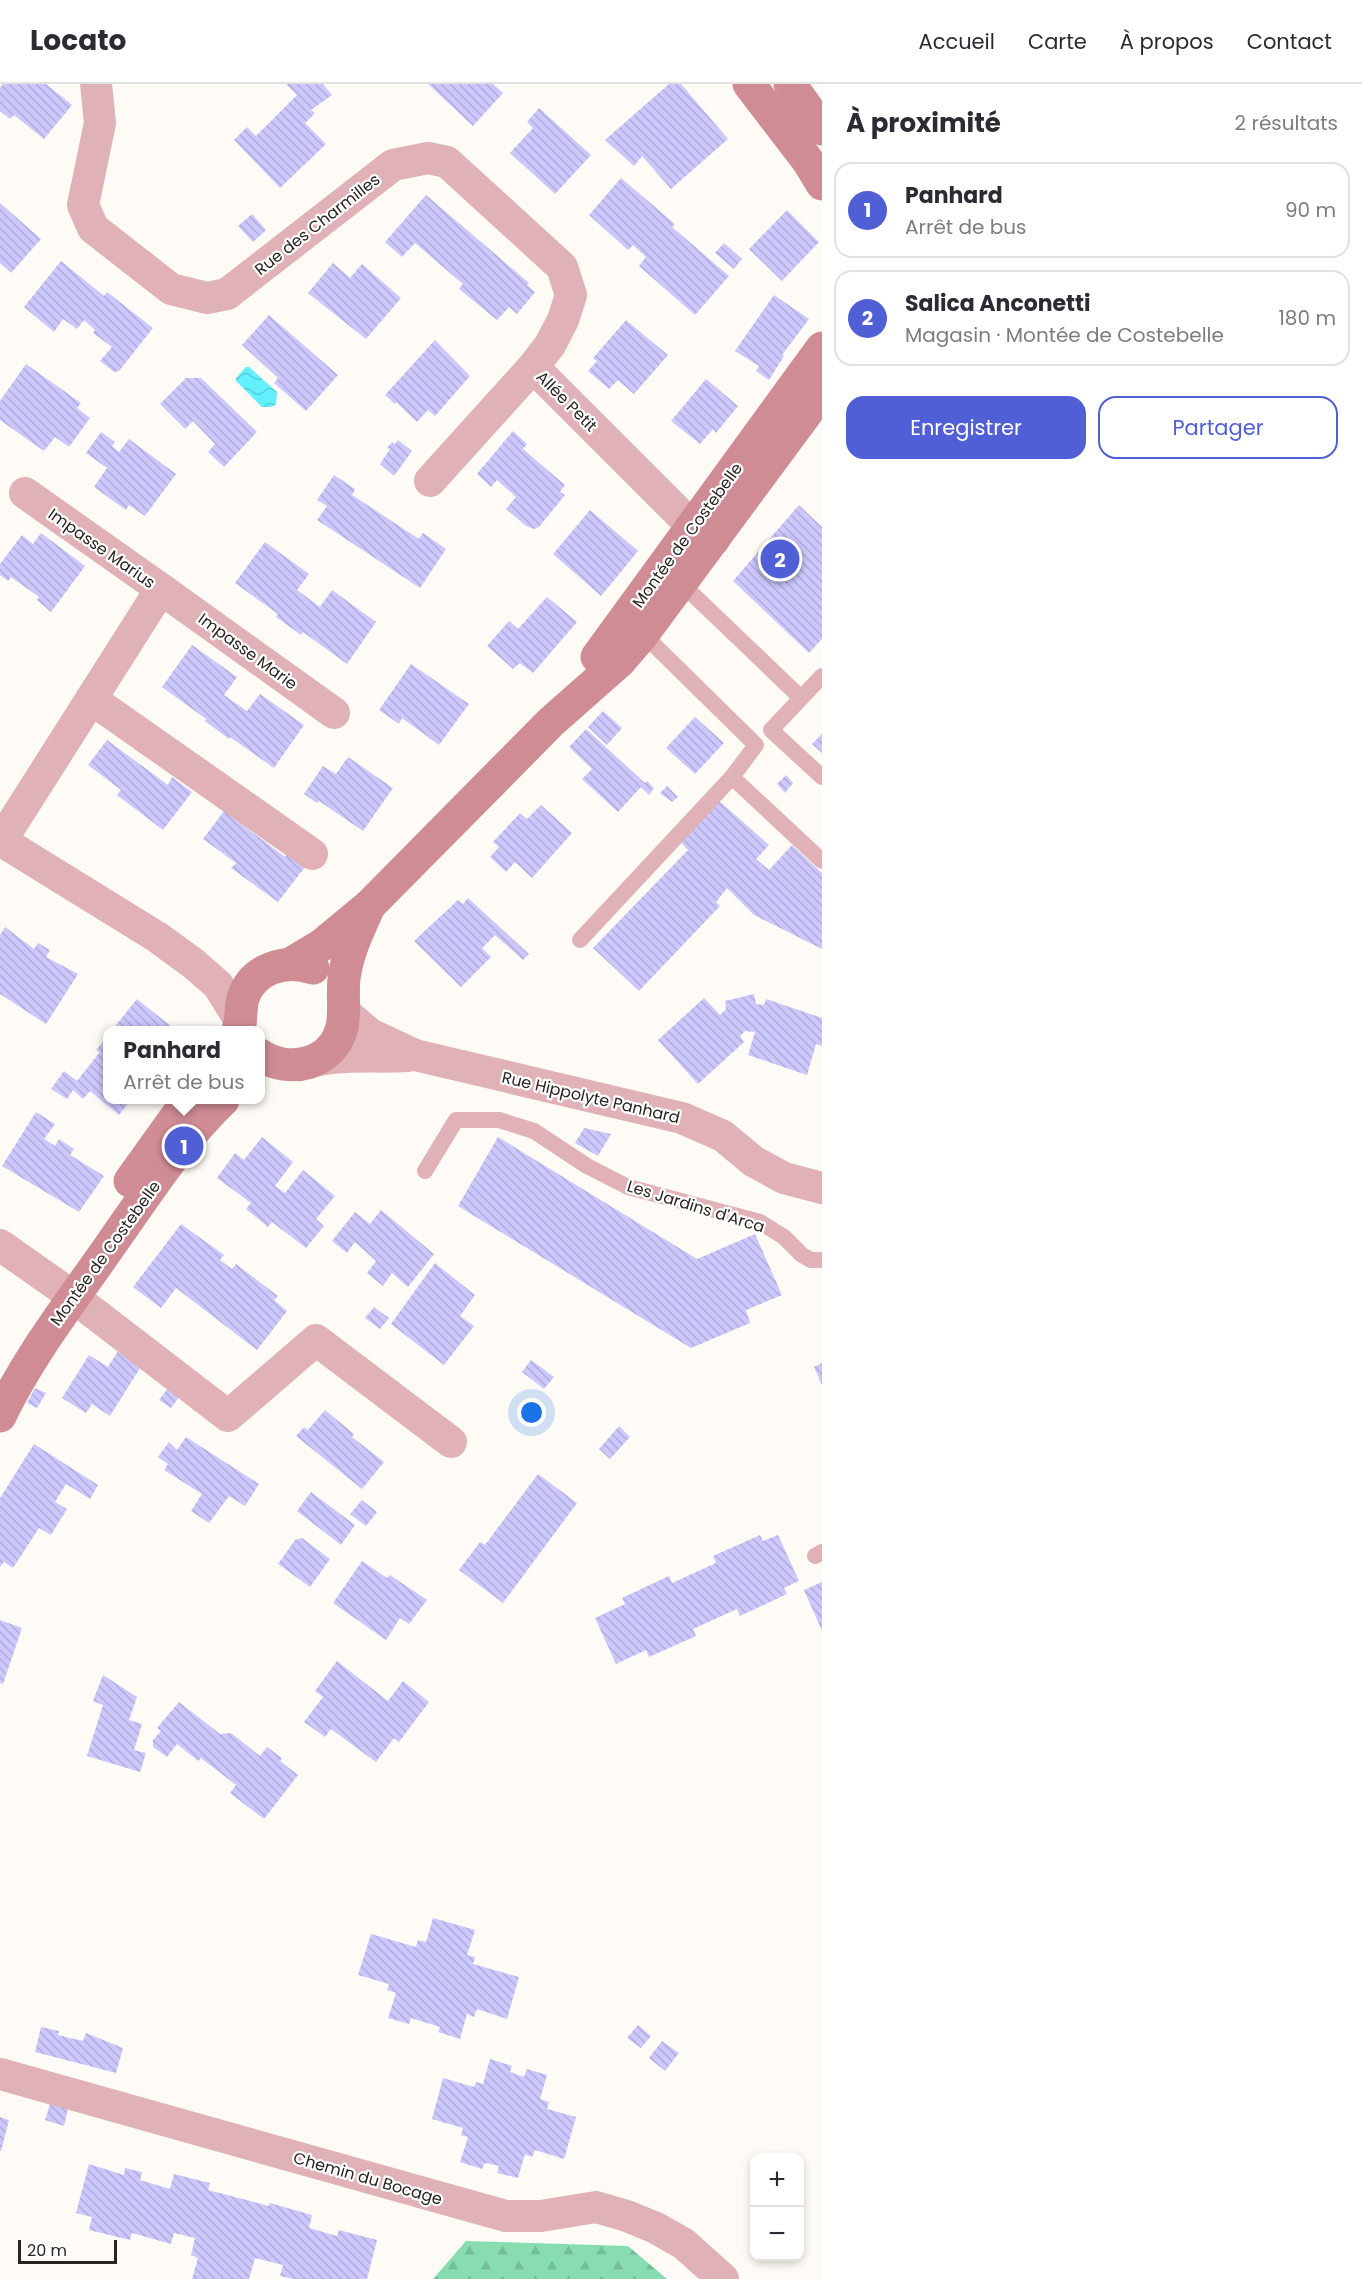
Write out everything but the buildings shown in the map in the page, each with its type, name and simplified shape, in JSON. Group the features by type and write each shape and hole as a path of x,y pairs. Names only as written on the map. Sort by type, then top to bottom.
{"main road":[{"path":"749,84 808,160 822,184"},
{"path":"790,84 822,129"},
{"name":"Montée de Costebelle","path":"241,1026 243,998 248,988 277,968 322,945 369,906 551,723 619,662 634,627 704,532 822,348"},
{"name":"Montée de Costebelle","path":"634,627 681,583 704,532 822,392"},
{"name":"Montée de Costebelle","path":"315,1061 324,1055 338,1038 342,1028 343,986 348,959 369,906"},
{"path":"277,968 313,968 323,974 338,990 343,1007"},
{"path":"266,1064 296,1066 315,1061"},
{"name":"Montée de Costebelle","path":"0,1416 64,1290 185,1104"},
{"name":"Montée de Costebelle","path":"0,1365 159,1177 206,1116 219,1104"}],"street":[{"name":"Rue des Charmilles","path":"96,84 100,123 83,205 93,228 171,289 207,298 227,294 393,165 428,158 447,162 562,267 571,295 563,320 550,345 533,367"},
{"name":"Allée Petit","path":"430,481 533,367 686,520 704,532"},
{"name":"Impasse Marius","path":"1,841 161,590 25,493"},
{"name":"Impasse Marie","path":"161,590 334,713"},
{"path":"91,699 312,855"},
{"path":"1,841 157,937 218,985 240,1026"},
{"path":"157,937 237,970 277,968"},
{"name":"Rue Hippolyte Panhard","path":"343,1007 370,1034 415,1055 682,1118 723,1136 753,1161 784,1178 822,1188"},
{"name":"Rue Hippolyte Panhard","path":"315,1061 341,1056 381,1058 415,1055"},
{"path":"0,1245 64,1290 228,1416 316,1340 451,1442"},
{"name":"Chemin du Bocage","path":"0,2074 506,2216 541,2216 596,2207 607,2210 656,2228 684,2244 723,2279"}],"lane":[{"path":"681,583 801,698"},
{"path":"580,940 732,777 756,745 634,627"},
{"path":"822,676 771,730 822,777"},
{"path":"732,777 822,861"},
{"name":"Les Jardins d'Arca","path":"425,1171 456,1120 500,1120 534,1131 587,1166 628,1187 760,1222 784,1237 802,1255 811,1260 822,1260"}],"green space":[{"path":"466,2241 628,2246 667,2279 433,2279"}],"water":[{"path":"246,367 249,367 277,392 276,405 262,407 236,381"}],"place":[{"name":"Salica Anconetti","path":"780,559"},
{"name":"Panhard","path":"184,1146"}]}
